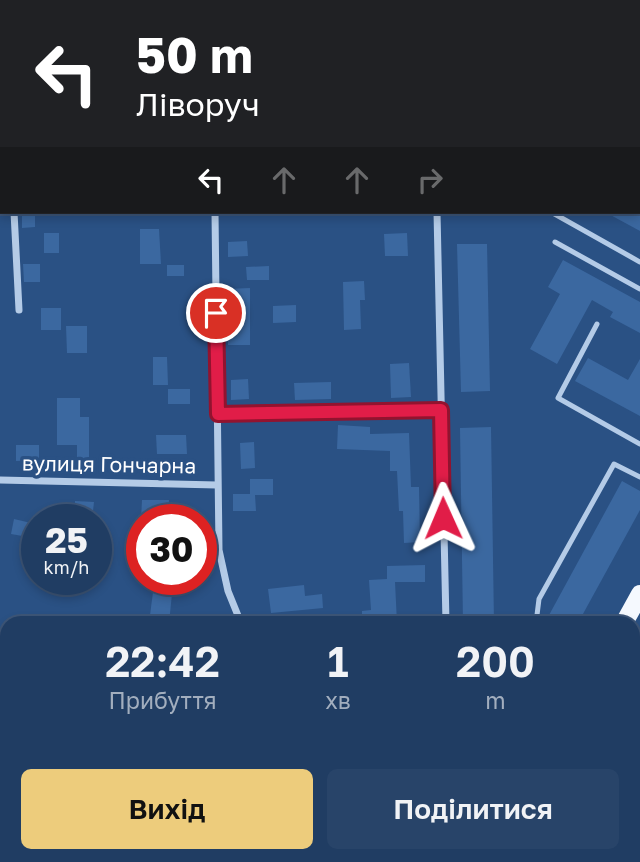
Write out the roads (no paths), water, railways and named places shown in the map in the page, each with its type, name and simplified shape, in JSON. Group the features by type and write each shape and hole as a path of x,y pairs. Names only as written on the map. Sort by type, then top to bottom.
{"main road":[{"path":"628,616 640,594"}],"street":[{"path":"14,214 19,310"},
{"path":"215,214 219,550 228,591 238,616"},
{"path":"437,214 446,616"},
{"path":"218,414 441,410"},
{"name":"вулиця Гончарна","path":"0,480 217,485"}],"lane":[{"path":"555,214 640,262"},
{"path":"555,242 640,289"},
{"path":"597,324 558,398 640,444"},
{"path":"537,616 539,599 614,464 640,477"}]}
